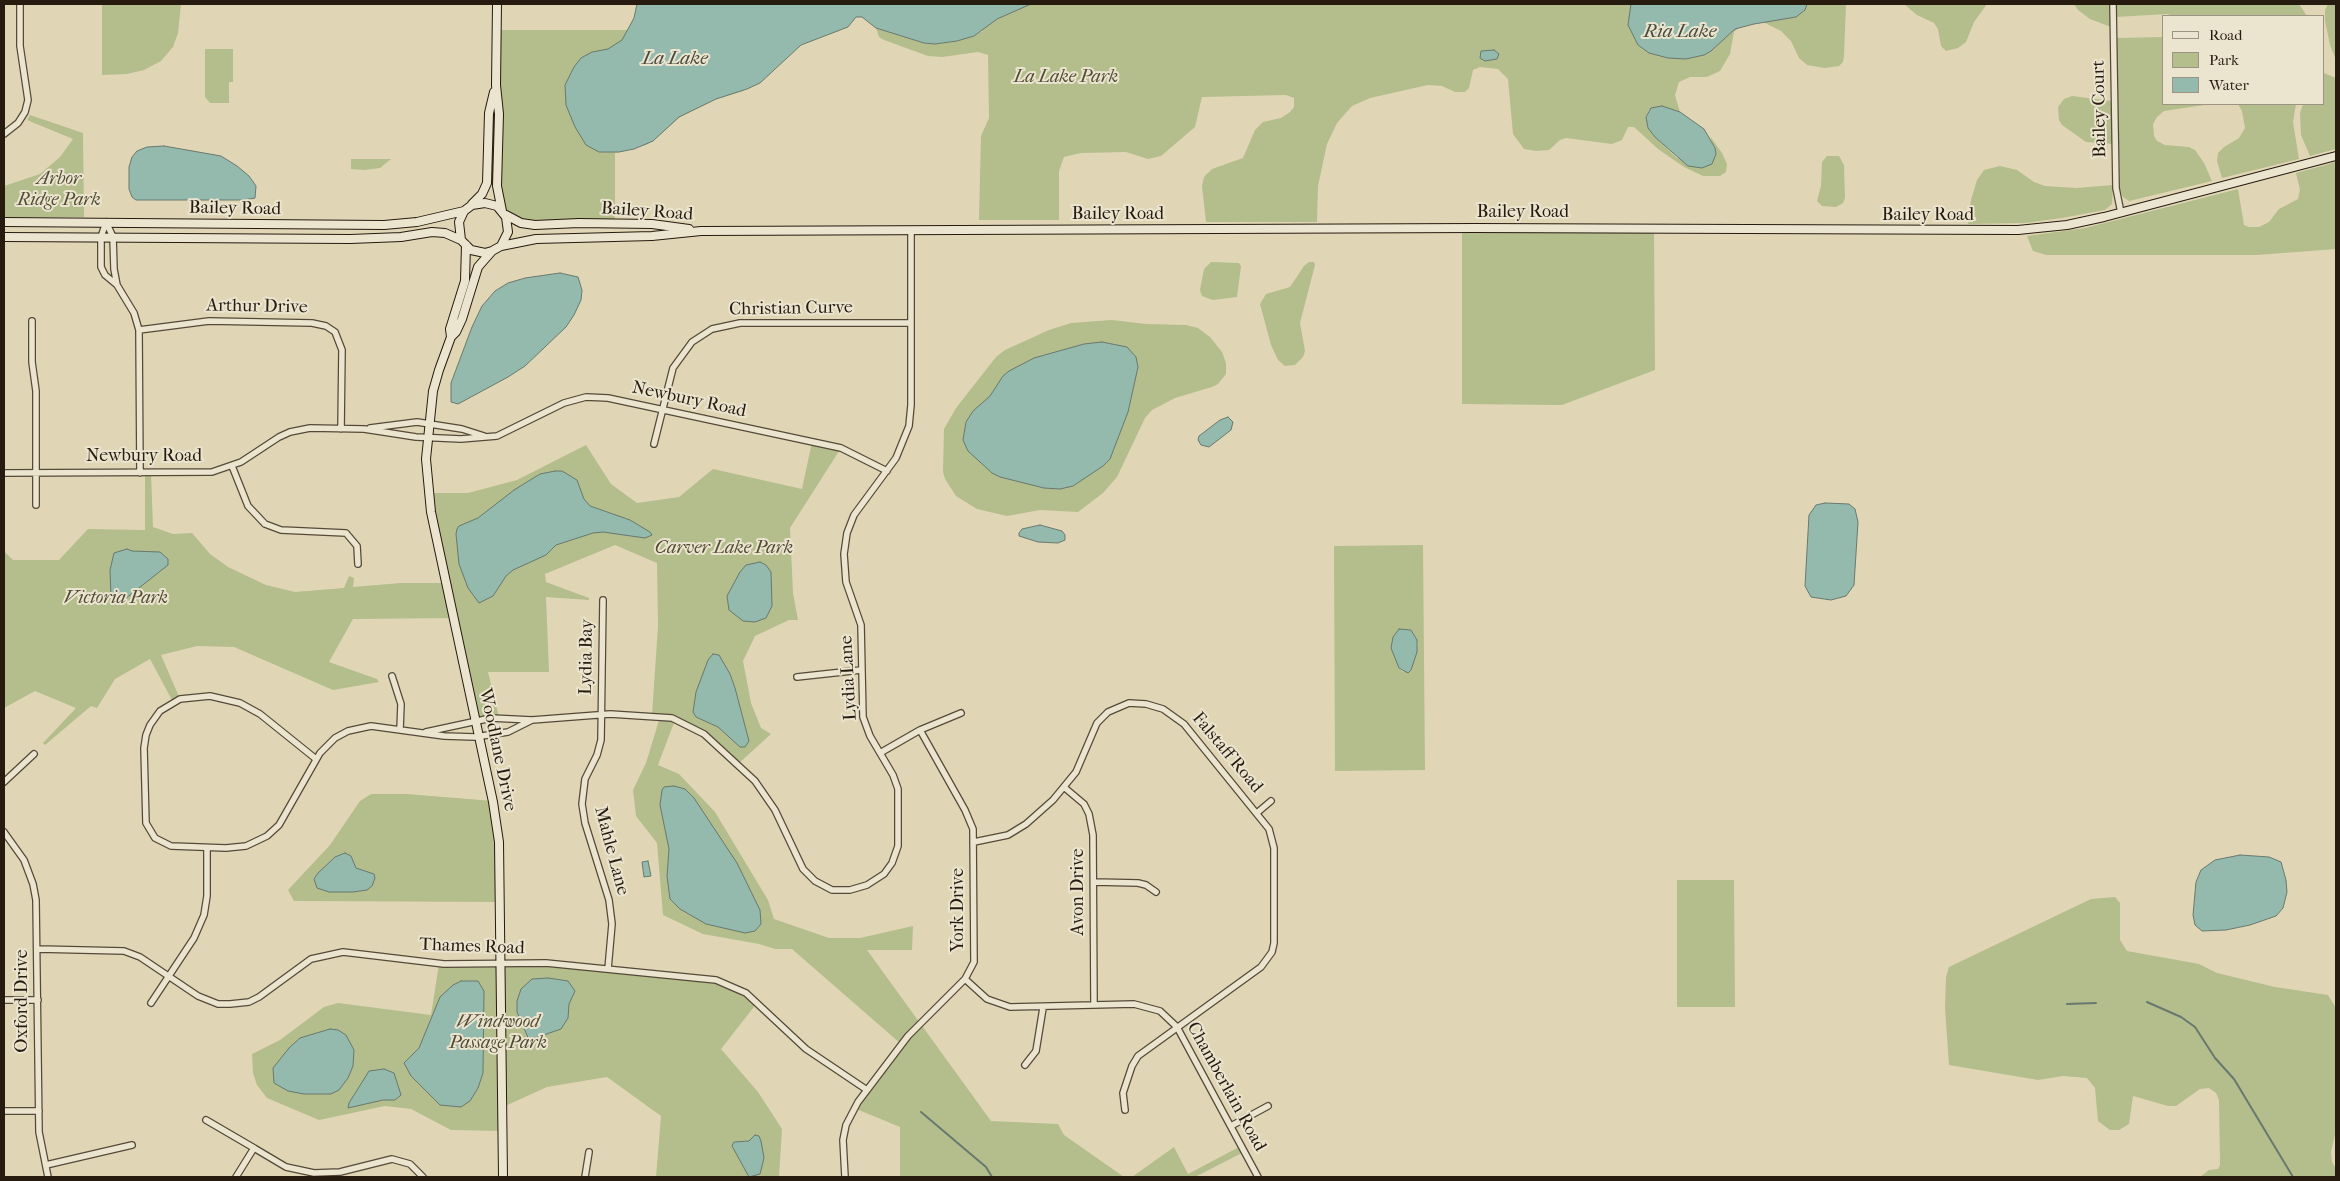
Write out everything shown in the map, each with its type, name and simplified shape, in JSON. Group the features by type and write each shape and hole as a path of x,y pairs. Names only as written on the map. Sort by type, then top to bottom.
{"main road":[{"path":"496,4 496,85 499,114 497,186 503,212 508,222 508,232 501,246 492,251 478,252 464,243 458,228 466,210 482,194 487,183 489,113 496,85"},
{"name":"Bailey Road","path":"501,246 536,239 652,236 701,231 1575,228 2001,231 2060,226 2120,213 2336,156"},
{"path":"466,210 472,205 485,203 491,204 503,212"},
{"name":"Bailey Road","path":"4,222 384,225 417,222 466,210"},
{"name":"Bailey Road","path":"503,212 516,221 529,225 579,223 652,224 701,231"},
{"name":"Bailey Road","path":"4,237 350,239 393,237 432,232 445,233 464,243"},
{"name":"Woodlane Drive","path":"464,243 465,281 450,329 451,337 436,381 428,437 427,473 431,512 476,720 499,842 502,964 503,1177"},
{"name":"Woodlane Drive","path":"451,337 456,332 462,318 476,271 492,251"}],"street":[{"path":"4,134 21,118 28,100 20,46 20,4"},
{"name":"Bailey Court","path":"2113,4 2116,190 2120,213"},
{"path":"106,222 101,237 102,271 117,285 134,313 139,330 140,473"},
{"path":"106,222 113,237 113,264 117,285"},
{"name":"Lydia Lane","path":"426,732 476,720 499,717 532,720 601,714 666,717 690,726 704,734 760,787 775,810 806,873 817,883 835,890 853,890 876,880 888,869 896,856 899,843 897,785 870,736 863,717 860,622 846,582 843,561 848,530 857,509 887,471 903,446 910,426 911,231"},
{"path":"32,321 32,362 36,391 36,505"},
{"name":"Arthur Drive","path":"139,330 200,321 312,323 324,325 335,332 342,350 341,429"},
{"name":"Christian Curve","path":"654,444 670,376 680,356 692,342 712,329 740,322 911,322"},
{"name":"Newbury Road","path":"4,473 206,473 232,466 279,436 310,428 364,429 461,439 486,437 504,433 564,403 586,397 608,398 841,448 887,471"},
{"name":"Newbury Road","path":"364,429 408,422 430,423 462,429 486,437"},
{"path":"232,466 248,506 265,524 273,528 289,531 344,532 351,537 357,546 358,564"},
{"name":"Lydia Bay","path":"601,714 603,600"},
{"path":"797,677 861,670"},
{"path":"392,676 401,704 400,730"},
{"name":"Lydia Lane","path":"316,759 257,713 232,700 210,696 193,696 177,700 163,708 150,725 144,742 145,821 153,836 166,844 207,848 242,847 270,834 285,816 316,759 330,742 351,730 371,726 426,732 448,737 479,737 510,731 532,720"},
{"name":"Falstaff Road","path":"974,842 999,838 1017,830 1065,788 1080,762 1092,732 1102,716 1122,705 1146,704 1170,713 1188,728 1270,829 1274,848 1274,943 1272,952 1261,967 1138,1056 1132,1066 1123,1093 1125,1110"},
{"path":"880,753 920,730 960,713"},
{"name":"Mahle Lane","path":"601,714 600,743 586,779 582,804 585,823 609,900 612,930 608,969"},
{"name":"York Drive","path":"845,1177 842,1153 846,1125 858,1102 908,1036 965,979 974,962 974,842 970,819 920,730"},
{"path":"4,782 34,754"},
{"name":"Avon Drive","path":"1065,788 1084,804 1089,814 1093,835 1094,1006"},
{"path":"1258,812 1270,801"},
{"name":"Oxford Drive","path":"4,832 24,860 33,884 37,908 39,1132 48,1177"},
{"path":"151,1003 194,938 204,915 207,896 207,848"},
{"path":"1094,882 1146,884 1156,892"},
{"name":"Thames Road","path":"38,950 124,951 140,957 206,1000 230,1004 249,1002 259,997 311,959 332,952 356,953 444,964 550,963 716,980 738,988 760,1005 806,1049 867,1090"},
{"name":"Chamberlain Road","path":"965,979 987,999 996,1003 1022,1008 1134,1004 1160,1010 1177,1027 1258,1177"},
{"path":"4,1000 38,1000"},
{"path":"1025,1065 1036,1051 1043,1008"},
{"path":"1231,1126 1268,1106"},
{"path":"4,1111 39,1111"},
{"path":"206,1120 286,1167 314,1173 340,1172 392,1159 410,1164 423,1177"},
{"path":"46,1165 132,1145"},
{"path":"236,1177 254,1148"},
{"path":"585,1177 589,1152"}],"green space":[{"path":"102,4 181,4 178,33 173,47 161,61 144,70 127,74 102,75"},
{"name":"La Lake Park","path":"907,4 1846,4 1844,56 1843,62 1839,66 1825,68 1807,65 1799,58 1791,41 1781,31 1763,22 1740,27 1734,32 1730,54 1720,71 1707,77 1690,77 1679,82 1675,95 1680,112 1662,106 1649,110 1646,117 1655,137 1677,158 1716,154 1710,136 1727,164 1726,172 1720,176 1703,176 1684,167 1658,149 1634,127 1628,127 1622,140 1612,144 1566,138 1560,140 1549,150 1536,151 1524,149 1513,134 1508,79 1498,69 1480,67 1473,70 1469,88 1465,92 1455,92 1442,86 1428,85 1370,98 1352,106 1337,123 1327,144 1318,186 1317,222 1206,222 1202,186 1204,177 1212,169 1243,158 1255,130 1263,122 1281,118 1290,112 1294,107 1294,98 1286,95 1202,97 1195,127 1161,156 1148,159 1126,152 1081,153 1064,157 1059,171 1059,220 979,220 981,136 989,118 988,55 978,52 942,57 928,56 884,40 879,37 876,28 924,43 935,44 957,41 983,31","holes":["1638,45 1686,59 1649,53"]},
{"path":"1904,4 1987,4 1974,22 1966,42 1958,48 1946,51 1941,46 1938,29 1934,23 1917,15"},
{"path":"2074,4 2110,4 2111,27 2090,19 2078,10"},
{"path":"2116,4 2299,4 2306,15 2167,14 2116,17"},
{"path":"2328,4 2336,4 2336,60 2330,45 2325,21 2325,10"},
{"path":"496,30 743,30 743,91 716,99 680,117 646,145 615,153 615,224 535,225 504,213 499,199"},
{"path":"2162,37 2162,105 2204,105 2164,111 2153,124 2154,136 2157,141 2165,145 2189,147 2195,150 2204,163 2212,181 2129,201 2123,197 2120,190 2116,38"},
{"path":"205,49 233,49 233,82 229,82 229,103 210,103 205,97"},
{"path":"2325,73 2336,78 2336,149 2310,156 2301,135 2300,113 2303,105 2325,105"},
{"path":"2072,96 2112,101 2112,144 2086,142 2062,125 2059,120 2058,107 2064,99"},
{"path":"2239,105 2296,105 2293,122 2299,159 2222,178 2217,161 2218,153 2239,138 2245,128 2242,111"},
{"name":"Arbor Ridge Park","path":"30,115 83,133 84,217 4,217 4,186 40,174 60,157 73,139 27,120"},
{"path":"1827,156 1839,156 1844,165 1845,198 1843,203 1836,207 1822,206 1817,201 1821,186 1822,162"},
{"path":"351,159 391,159 380,168 365,170 351,169"},
{"path":"2336,162 2336,249 2257,255 2046,255 2033,251 2027,236 2085,228 2238,189 2244,225 2259,227 2269,222 2279,209 2298,199 2300,190 2296,173"},
{"path":"2000,166 2017,170 2034,182 2045,186 2077,188 2113,185 2112,204 2105,210 2062,218 2025,223 1968,224 1971,200 1977,180 1984,170"},
{"path":"1462,228 1654,229 1655,370 1562,405 1462,404"},
{"path":"1211,262 1239,263 1241,266 1237,297 1213,300 1202,296 1200,290 1204,269"},
{"path":"1309,262 1314,262 1315,265 1300,323 1305,351 1303,357 1295,365 1285,366 1278,360 1271,345 1260,304 1266,294 1290,287 1304,266"},
{"path":"1112,320 1146,324 1186,325 1198,328 1210,337 1222,352 1226,363 1226,374 1218,384 1212,387 1175,398 1152,410 1145,418 1117,477 1103,493 1078,512 1040,510 1007,516 977,509 956,496 945,479 943,472 944,429 956,408 996,357 1005,350 1049,330 1071,323"},
{"name":"Carver Lake Park","path":"812,442 841,448 790,528 793,593 798,620 789,620 755,636 743,661 751,703 761,728 771,734 738,764 709,738 675,720 658,765 679,774 715,812 768,900 774,919 829,938 860,938 913,926 912,950 867,950 991,1121 1058,1124 1064,1135 1124,1177 900,1177 900,1127 854,1108 901,1044 792,949 775,949 759,944 703,934 663,915 657,843 636,816 633,790 646,763 660,717 652,715 658,626 657,563 615,545 545,574 546,582 589,598 589,600 546,597 549,672 488,672 499,717 476,720 455,618 353,619 329,662 377,679 379,682 333,690 234,647 197,646 161,655 180,699 173,702 150,659 115,679 97,708 91,706 45,745 43,743 76,708 35,691 4,708 4,551 13,560 59,560 88,529 145,530 145,473 151,473 153,527 173,534 192,533 210,554 228,567 266,585 295,592 344,588 349,576 354,578 353,587 401,583 447,583 428,493 468,493 517,480 586,445 611,484 637,503 679,497 713,469 802,489"},
{"path":"1423,545 1425,770 1335,771 1334,546","holes":["1408,629 1413,632 1418,645 1403,672 1399,668 1393,637 1399,630"]},
{"path":"371,794 407,794 493,801 501,902 294,901 288,890 330,845 360,801"},
{"path":"1677,880 1734,880 1735,1007 1677,1007"},
{"path":"2115,897 2120,903 2120,940 2127,951 2199,964 2217,973 2275,987 2328,995 2336,1008 2336,1130 2331,1152 2332,1162 2336,1169 2336,1177 2200,1177 2209,1170 2218,1169 2220,1165 2219,1100 2216,1093 2209,1088 2200,1089 2176,1106 2168,1106 2133,1096 2129,1124 2119,1130 2110,1130 2098,1121 2095,1088 2087,1078 2063,1076 2038,1080 1949,1065 1945,1008 1946,977 1949,967 2091,899"},
{"name":"Windwood Passage Park","path":"546,963 712,980 732,985 757,1003 721,1049 758,1092 782,1129 779,1177 656,1177 661,1116 607,1077 547,1087 503,1107 503,1131 451,1130 411,1109 385,1106 319,1120 267,1098 257,1085 253,1073 252,1054 280,1040 324,1007 338,1003 431,1015 439,964"},
{"path":"1241,1146 1244,1152 1195,1177 1132,1177 1174,1147 1188,1174"}],"water":[{"name":"La Lake","path":"637,4 1031,4 997,19 974,36 935,44 924,43 876,28 862,17 856,17 848,27 801,45 760,83 716,99 679,117 653,141 634,149 619,152 599,152 586,145 575,127 566,105 565,85 581,58 592,52 608,49 622,40 634,18"},
{"name":"Ria Lake","path":"1631,4 1807,4 1805,10 1796,17 1735,29 1711,51 1704,55 1686,59 1668,58 1649,53 1638,45 1628,25"},
{"path":"1494,50 1499,54 1497,59 1485,61 1480,58 1481,51"},
{"path":"1662,106 1680,112 1704,129 1715,148 1716,154 1712,164 1702,168 1688,166 1655,137 1648,128 1646,117 1651,108"},
{"path":"164,146 221,156 249,176 256,186 255,198 243,200 136,200 132,197 129,189 129,167 132,157 137,151 147,147"},
{"path":"560,273 578,277 582,290 581,300 566,327 525,366 458,404 451,402 451,383 482,306 495,291 508,283 525,278"},
{"path":"1102,342 1127,347 1136,357 1138,367 1128,412 1110,459 1103,466 1073,486 1060,489 1044,488 1000,477 992,473 968,451 963,440 966,422 973,411 990,396 1003,376 1009,371 1034,358 1084,344"},
{"path":"1228,417 1233,422 1231,430 1209,447 1201,445 1198,440 1199,436 1220,420"},
{"path":"562,471 577,480 584,499 590,506 630,520 652,535 645,538 603,532 593,533 556,545 546,555 513,570 506,576 493,596 479,603 468,588 459,564 457,529 459,526 478,518 514,490 540,474"},
{"path":"1825,503 1849,504 1855,509 1858,522 1854,585 1846,596 1831,600 1811,597 1805,586 1809,515 1816,505"},
{"path":"1040,525 1062,531 1065,535 1065,540 1058,543 1038,542 1019,536 1022,529"},
{"path":"127,549 132,551 160,552 168,559 168,565 120,603 111,597 110,570 114,553"},
{"path":"760,562 766,565 771,572 772,606 766,618 755,622 743,621 729,610 727,596 746,565"},
{"path":"1399,629 1411,630 1417,640 1417,652 1411,670 1408,673 1399,668 1391,648 1393,637"},
{"path":"713,654 719,655 730,674 735,688 749,741 745,747 740,747 718,727 696,717 693,712 696,692 708,660"},
{"path":"674,786 685,789 694,798 737,863 760,910 761,924 755,931 745,933 706,924 680,909 670,899 667,876 669,849 660,805 664,787"},
{"path":"345,853 351,856 356,868 374,874 375,878 372,886 367,890 353,892 329,892 317,888 314,879 318,873 335,857"},
{"path":"2240,855 2269,857 2281,862 2287,892 2283,908 2276,916 2250,925 2226,930 2202,931 2195,925 2193,915 2196,882 2201,870 2215,860"},
{"path":"648,861 651,876 644,877 642,862"},
{"path":"548,978 568,981 575,991 569,1004 568,1018 561,1029 529,1040 517,1012 517,1001 521,989 532,979"},
{"path":"461,981 478,981 484,991 483,1073 478,1088 470,1101 461,1107 440,1105 411,1076 404,1063 419,1048 440,997 453,985"},
{"path":"330,1029 338,1030 346,1035 354,1050 353,1066 348,1078 339,1090 331,1094 304,1094 288,1091 274,1083 273,1068 289,1048 300,1038"},
{"path":"384,1069 394,1073 401,1095 395,1100 383,1100 348,1108 349,1103 369,1071"},
{"path":"755,1135 759,1136 761,1141 764,1158 760,1174 749,1177 732,1146 734,1142 749,1141"}],"waterway":[{"path":"2147,1002 2181,1017 2195,1027 2215,1058 2234,1079 2293,1177"},
{"path":"2067,1004 2096,1003"},
{"path":"921,1112 986,1167 992,1177"}],"park label":[{"name":"Victoria Park","path":"116,599"}]}
